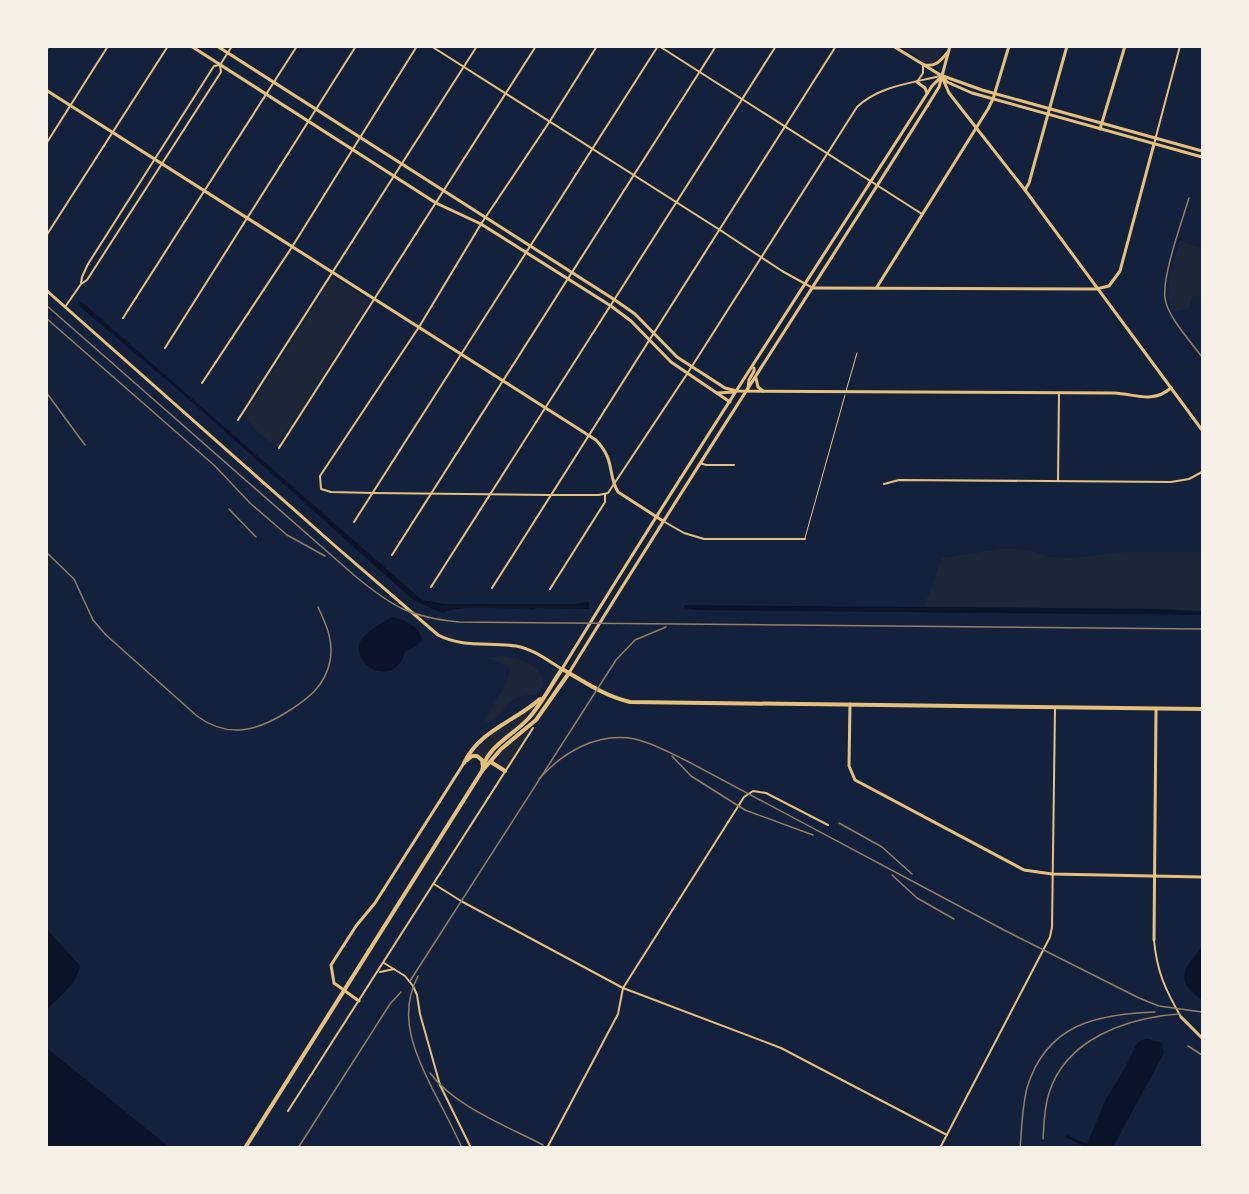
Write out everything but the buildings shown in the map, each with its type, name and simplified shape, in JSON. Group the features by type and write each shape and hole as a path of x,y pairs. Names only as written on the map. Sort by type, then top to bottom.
{"highway":[{"path":"245,1148 372,950 483,769 504,738 528,719 562,669 603,694 630,702 1203,709"},
{"path":"483,769 501,749 536,720 569,673"},
{"path":"464,763 482,738 496,727 523,713 545,695"},
{"path":"464,763 472,756 477,756 482,760 483,769"},
{"path":"491,762 505,771"}],"street":[{"path":"46,144 108,46"},
{"path":"46,236 168,46"},
{"path":"191,46 436,203 481,224 611,306 631,321 671,362 730,402"},
{"path":"217,46 615,300 635,314 677,357 726,388 737,391"},
{"path":"66,307 81,284 87,280 221,72 220,65 232,46"},
{"path":"123,318 297,46"},
{"path":"165,348 356,46"},
{"path":"202,384 292,247 417,46"},
{"path":"431,46 761,258 813,288 1096,289 1109,286 1120,271 1180,46"},
{"path":"238,420 477,46"},
{"path":"279,448 536,46"},
{"path":"597,46 481,224 419,327 320,476 321,489 331,492 374,493 605,494 614,486 692,367 857,107 868,97 884,90 942,76"},
{"path":"354,522 658,46 922,214"},
{"path":"392,555 716,46"},
{"path":"431,587 776,46"},
{"path":"492,588 836,46"},
{"path":"893,46 942,76 994,93 1203,151"},
{"path":"877,287 993,99 1009,46"},
{"path":"1024,190 1029,183 1067,46"},
{"path":"1100,129 1125,46"},
{"path":"924,65 938,64 949,48"},
{"path":"569,673 639,557 748,391 939,87 949,48"},
{"path":"81,284 88,264 214,66 220,65"},
{"path":"917,82 923,73 924,65"},
{"path":"46,290 438,635 459,643 519,647 535,653 562,669 656,517 870,182 927,94 942,76"},
{"path":"942,76 954,86 993,99 1203,157"},
{"path":"942,76 949,93 1203,430"},
{"path":"917,82 925,88 927,94"},
{"path":"46,90 596,440 606,453 614,486 623,497 684,534 704,539 805,539"},
{"path":"748,391 749,380 754,371 753,366"},
{"path":"756,378 758,387 763,391"},
{"path":"715,392 1122,393 1152,398 1159,397 1171,388"},
{"path":"1058,481 1059,393"},
{"path":"700,463 734,465"},
{"path":"884,484 899,480 1176,482 1203,472"},
{"path":"550,589 606,502 605,494"},
{"path":"850,704 849,766 853,777 861,784 1024,870 1052,874 1203,877"},
{"path":"940,1148 1050,937 1055,708"},
{"path":"1156,709 1154,939 1160,978 1181,1017 1203,1038"},
{"path":"288,1111 533,728"},
{"path":"359,1001 334,983 331,965 356,926 375,903 464,763"},
{"path":"547,1148 618,1014 623,988 747,793 753,791 766,793 828,825"},
{"path":"434,884 461,901 623,988 781,1048 946,1135"},
{"path":"384,963 409,980 417,995 420,1014 440,1084 471,1148"},
{"path":"377,974 383,970 395,969"}],"lane":[{"path":"805,539 858,353"}],"shaded area":[{"path":"901,47 943,47 938,62 929,64"},
{"path":"1180,241 1202,248 1202,298 1193,295 1188,309 1174,312 1169,286"},
{"path":"333,277 370,301 278,445 259,433 244,416"},
{"path":"78,301 82,302 422,600 445,604 575,604 589,602 589,609 471,608 442,613 413,600 184,395 78,305"},
{"path":"1007,548 1032,551 1050,557 1072,558 1126,552 1202,552 1202,611 924,607 942,558"},
{"path":"685,605 1157,609 1202,611 1202,615 696,610 684,608"},
{"path":"392,617 411,624 419,631 422,640 405,652 400,663 393,669 385,672 377,671 363,661 359,653 359,645 368,632"},
{"path":"503,656 524,661 535,667 544,685 536,695 515,699 492,721 487,722 484,720 506,684 510,671 507,665 487,658"},
{"path":"545,695 533,712 496,747 483,767 481,758 468,755 482,738 527,710"},
{"path":"529,726 533,728 505,771 491,762 496,754"},
{"path":"46,928 80,966 72,984 47,1009"},
{"path":"1202,947 1202,1000 1187,987 1184,974 1190,961"},
{"path":"1148,1039 1162,1043 1164,1053 1113,1147 1084,1147 1066,1137 1067,1135 1087,1144 1105,1101 1136,1045 1141,1040"},
{"path":"47,1048 169,1147 47,1147"}],"railway":[{"path":"1189,198 1169,263 1165,298 1175,321 1202,357"},
{"path":"46,305 355,576 391,603 427,617 459,622 1202,629"},
{"path":"46,318 215,466 250,503 287,535 325,556"},
{"path":"46,392 85,445"},
{"path":"229,509 256,537"},
{"path":"46,552 74,579 93,620 106,635 197,716 220,728 242,730 265,724 302,702 320,685 328,670 331,647 318,607"},
{"path":"410,981 616,660 635,640 666,627"},
{"path":"539,779 559,760 594,741 621,738 648,743 687,761 1004,930 1139,998 1159,1006 1202,1012"},
{"path":"672,756 691,776 745,810 813,835"},
{"path":"839,823 882,847 912,874"},
{"path":"892,875 917,898 954,919"},
{"path":"418,976 409,1005 411,1034 426,1076 462,1148"},
{"path":"298,1148 390,1004 401,992"},
{"path":"1020,1148 1027,1088 1036,1066 1047,1049 1061,1036 1094,1020 1155,1012"},
{"path":"1043,1139 1049,1093 1057,1074 1069,1058 1100,1035 1119,1027 1139,1020 1179,1014"},
{"path":"1188,1046 1202,1055"},
{"path":"430,1073 453,1096 467,1106 543,1145"}]}
